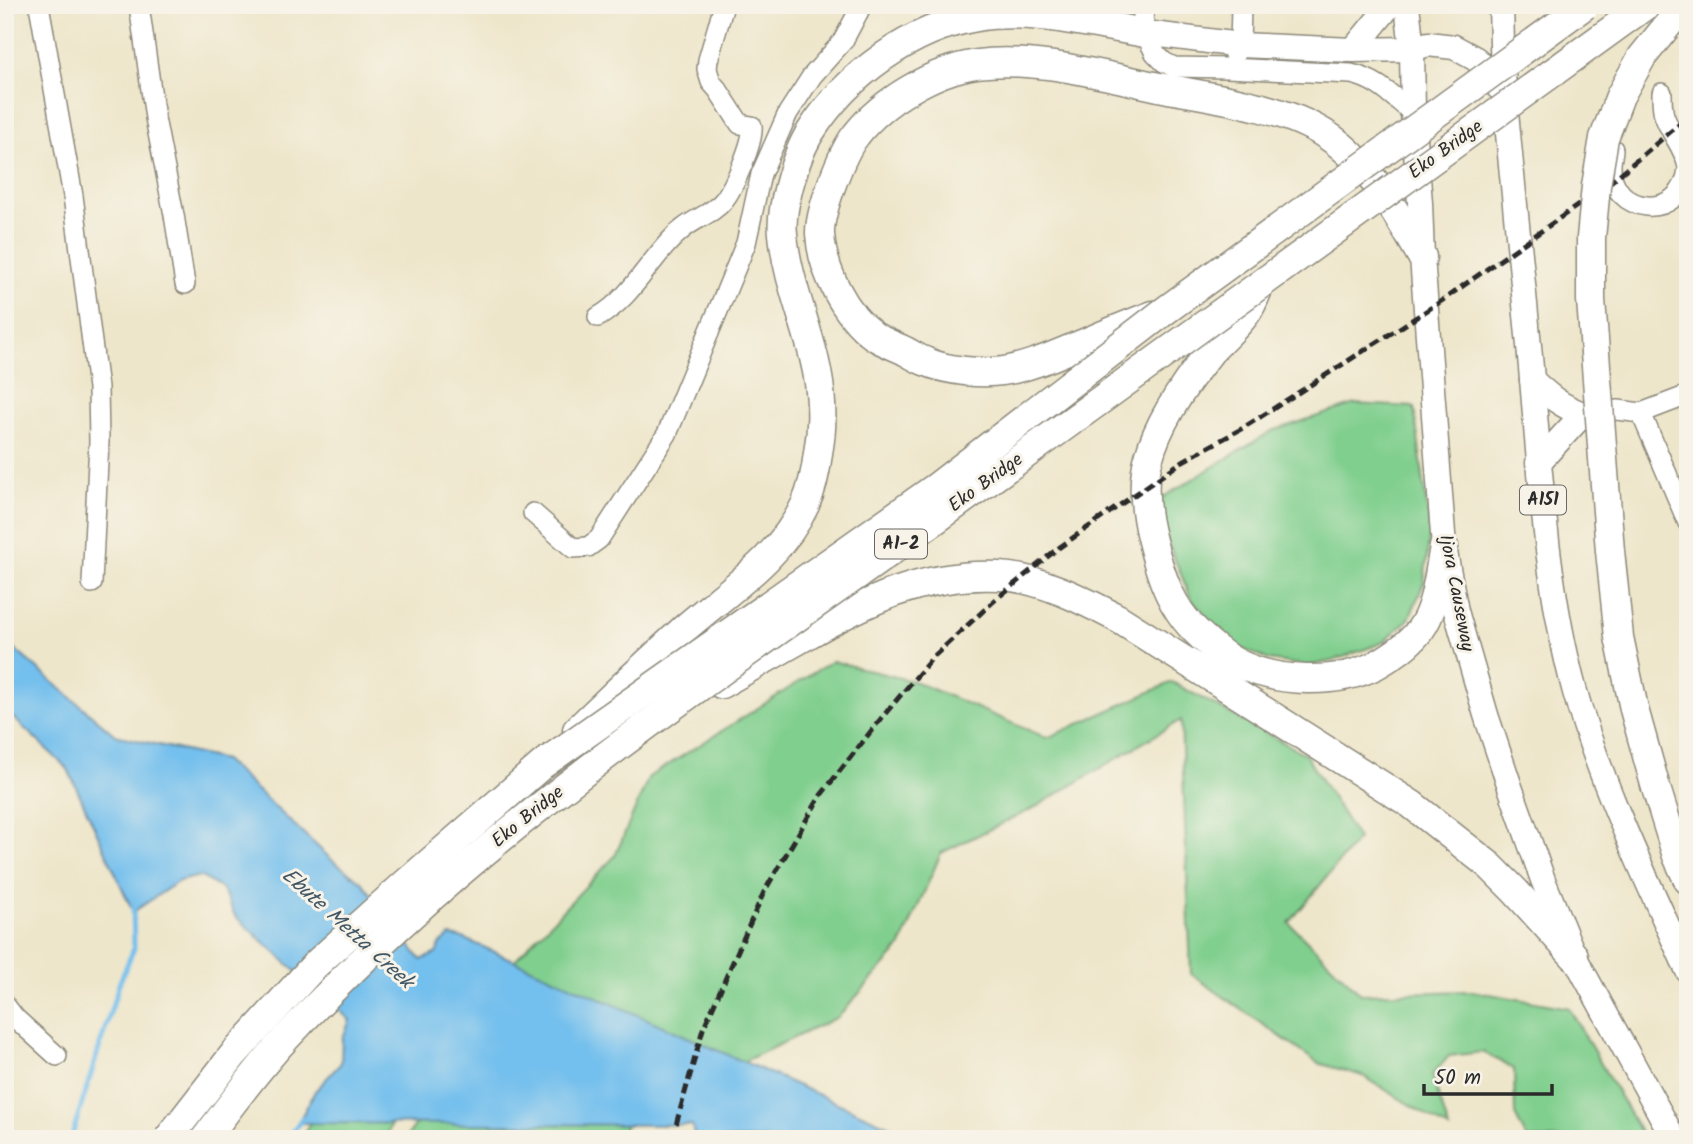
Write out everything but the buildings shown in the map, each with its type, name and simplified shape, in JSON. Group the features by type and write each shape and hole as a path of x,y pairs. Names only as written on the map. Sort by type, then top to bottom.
{"highway":[{"name":"Eko Bridge","path":"168,1139 234,1054 315,965 543,764 935,488 1166,310 1585,5"},
{"name":"Eko Bridge","path":"205,1139 284,1040 381,942 544,804 637,732 1646,5"},
{"path":"1684,5 1642,57 1620,96 1604,138 1591,238 1591,300 1619,637 1634,709 1656,788 1677,856 1688,880"},
{"path":"543,764 685,628 765,560 788,533 805,505 816,473 821,403 816,369 787,263 782,232 785,202 795,164 810,132 831,104 855,78 884,56 944,25 977,17 1013,15 1145,19"},
{"path":"1166,310 1034,363 1003,371 967,371 929,363 874,335 850,312 834,287 824,259 820,232 824,207 837,170 855,135 883,108 939,74 975,64 1012,62 1053,66 1219,98 1304,122 1330,137 1358,162 1394,210 1422,257"},
{"path":"1260,285 1248,310 1211,351 1183,388 1164,420 1148,458 1144,488 1146,520 1166,589 1185,620 1211,645 1236,663 1266,674 1298,678 1337,678 1363,671 1390,657 1422,627 1434,600 1444,547"},
{"path":"637,732 838,617 883,596 924,583 961,577 1002,576 1041,584 1079,598 1119,619 1411,804 1490,866 1574,956"}],"main road":[{"path":"1353,50 1390,5"},
{"name":"Ijora Causeway","path":"1407,5 1412,50 1422,257 1444,547 1456,611 1486,715 1543,880 1574,956 1674,1139"},
{"name":"A151","path":"1501,5 1505,98 1538,463 1553,592 1575,691 1601,768 1641,867 1688,971"},
{"path":"1145,19 1240,45 1353,50 1412,50 1428,44 1454,47 1476,59 1492,76 1505,98"},
{"path":"1532,380 1551,398 1583,414 1538,463"}],"street":[{"path":"40,5 73,196 98,388 99,442 92,583"},
{"path":"139,5 185,284"},
{"path":"598,317 626,296 666,243 722,203 731,189 752,140 752,126 740,124 707,75 708,60 724,5"},
{"path":"533,513 573,548 588,547 599,539 667,433 746,243 761,174 788,113 812,76 843,41 862,5"},
{"path":"1227,68 1240,45 1241,6"},
{"path":"1145,19 1155,52 1164,62 1174,67 1363,76 1373,80 1413,113"},
{"path":"1642,57 1613,150 1611,167 1618,190 1638,205 1661,205 1680,192 1687,181 1686,155 1663,113 1662,93"},
{"path":"1583,414 1618,410 1641,413 1688,396"},
{"path":"1641,413 1688,523"},
{"path":"9,1017 57,1056"}],"green space":[{"path":"1355,404 1414,407 1430,531 1424,583 1409,619 1382,643 1332,661 1308,666 1269,660 1230,644 1191,599 1166,538 1160,499 1272,431"},
{"path":"832,661 916,682 1047,738 1172,682 1305,754 1358,839 1289,923 1361,994 1472,991 1569,1008 1644,1139 1527,1139 1515,1115 1514,1069 1483,1052 1449,1056 1432,1075 1449,1129 1363,1076 1318,1063 1191,974 1181,720 1032,809 941,853 900,948 838,1017 730,1068 513,962 615,856 649,777"},
{"path":"397,1106 386,1139 300,1139 312,1121"},
{"path":"628,1114 622,1139 405,1139 419,1120"}],"water":[{"name":"Ebute Metta Creek","path":"5,641 115,735 224,760 332,860 362,882 421,960 437,953 439,945 450,936 463,938 919,1139 695,1139 692,1125 298,1123 315,1091 341,1063 342,1040 350,1020 235,916 223,890 200,876 179,881 133,912 68,769 5,710"}],"waterway":[{"path":"71,1139 119,984 134,948 133,907"},
{"path":"288,1139 302,1118"}],"railway":[{"path":"674,1139 703,1029 764,892 821,795 932,658 995,600 1057,549 1183,461 1243,428 1437,304 1607,185 1688,117"}]}
